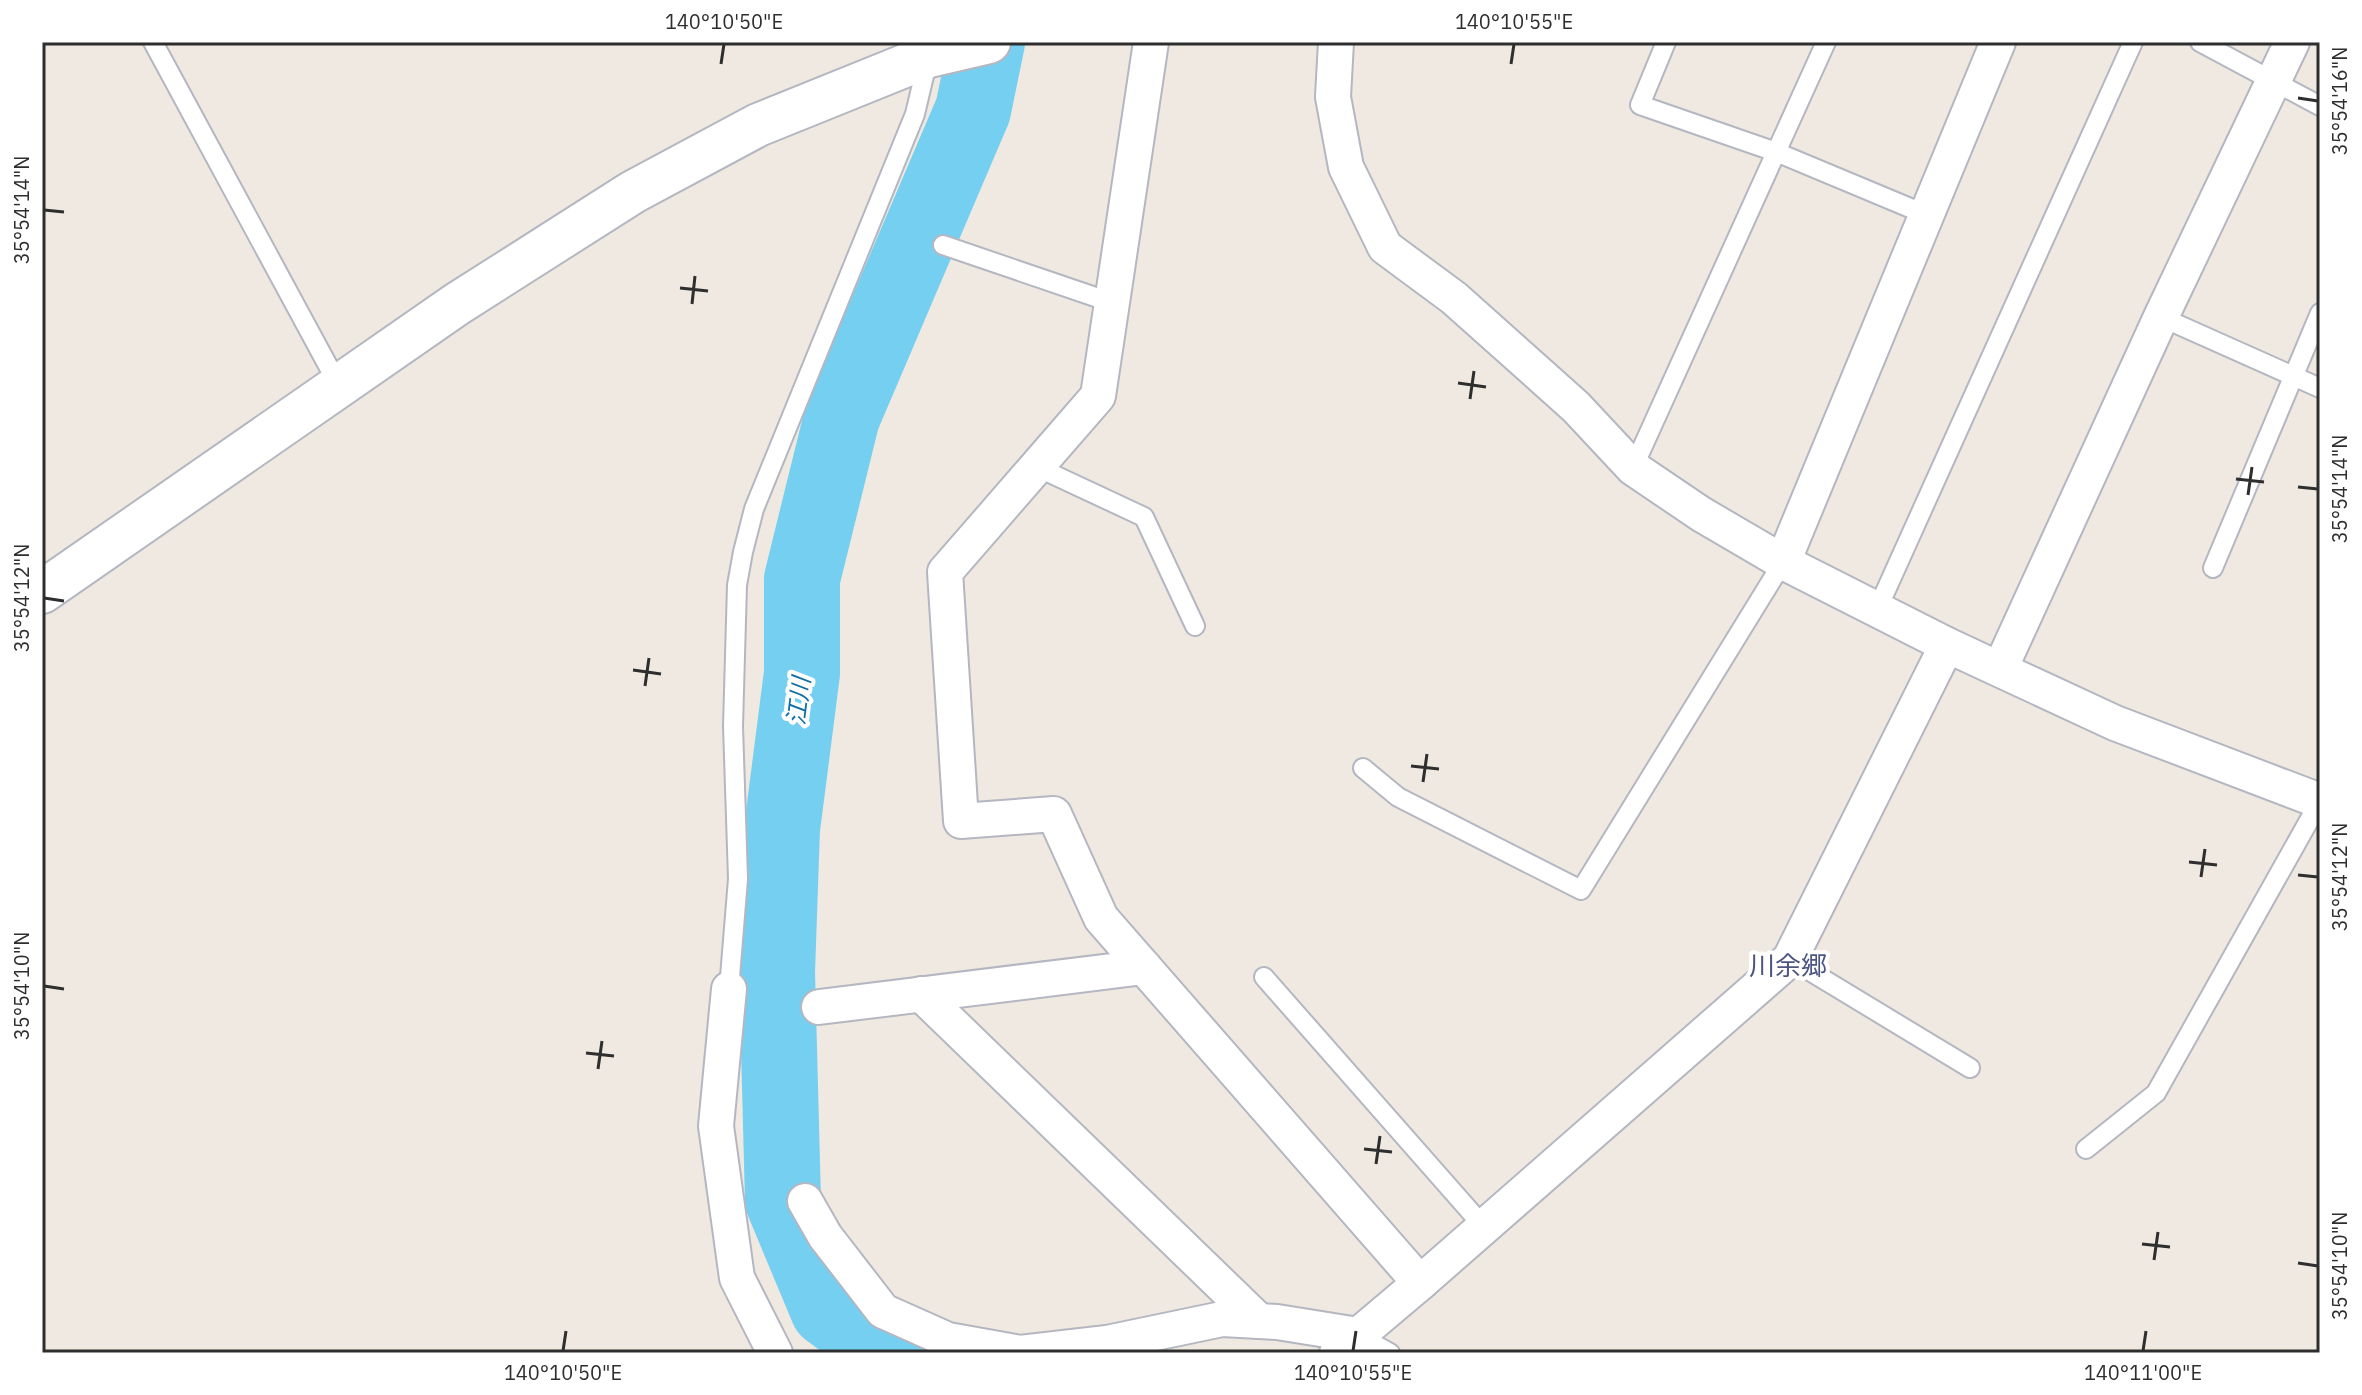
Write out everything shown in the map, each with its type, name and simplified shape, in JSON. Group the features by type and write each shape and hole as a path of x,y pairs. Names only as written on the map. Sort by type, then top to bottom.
{"street":[{"path":"1151,42 1098,396 945,572 961,821 1054,814 1101,918 1420,1283"},
{"path":"1336,42 1333,97 1346,167 1385,247 1454,298 1576,407 1633,468 1701,514 1783,562 1947,645 2115,723 2320,801"},
{"path":"1783,562 1998,42"},
{"path":"2000,669 2161,317 2292,42"},
{"path":"42,592 457,304 633,192 758,125 951,48"},
{"path":"805,1201 825,1236 883,1311 948,1340 1020,1353 1107,1343 1222,1319 1277,1322 1347,1344 1790,959 1947,645"},
{"path":"819,1007 1144,967"},
{"path":"729,989 716,1126 737,1278 775,1353"},
{"path":"921,994 1259,1321"}],"lane":[{"path":"153,42 339,386"},
{"path":"1666,42 1640,105 1776,152 1927,215"},
{"path":"1633,468 1826,42"},
{"path":"1877,610 2133,42"},
{"path":"2200,42 2320,106"},
{"path":"729,989 738,879 733,726 737,585 743,552 754,509 915,114 951,48"},
{"path":"943,245 1113,303"},
{"path":"2213,568 2320,313"},
{"path":"2161,317 2320,388"},
{"path":"1037,467 1144,517 1195,626"},
{"path":"1363,768 1398,797 1581,890 1783,562"},
{"path":"2086,1149 2156,1093 2320,801"},
{"path":"1790,959 1970,1068"},
{"path":"1264,977 1484,1227"},
{"path":"1347,1344 1390,1353"}],"waterway":[{"name":"江川","path":"888,1353 828,1309 783,1201 777,972 782,829 802,673 802,579 842,417 973,110 987,42"}],"district":[{"name":"川余郷","path":"1788,965"}]}
